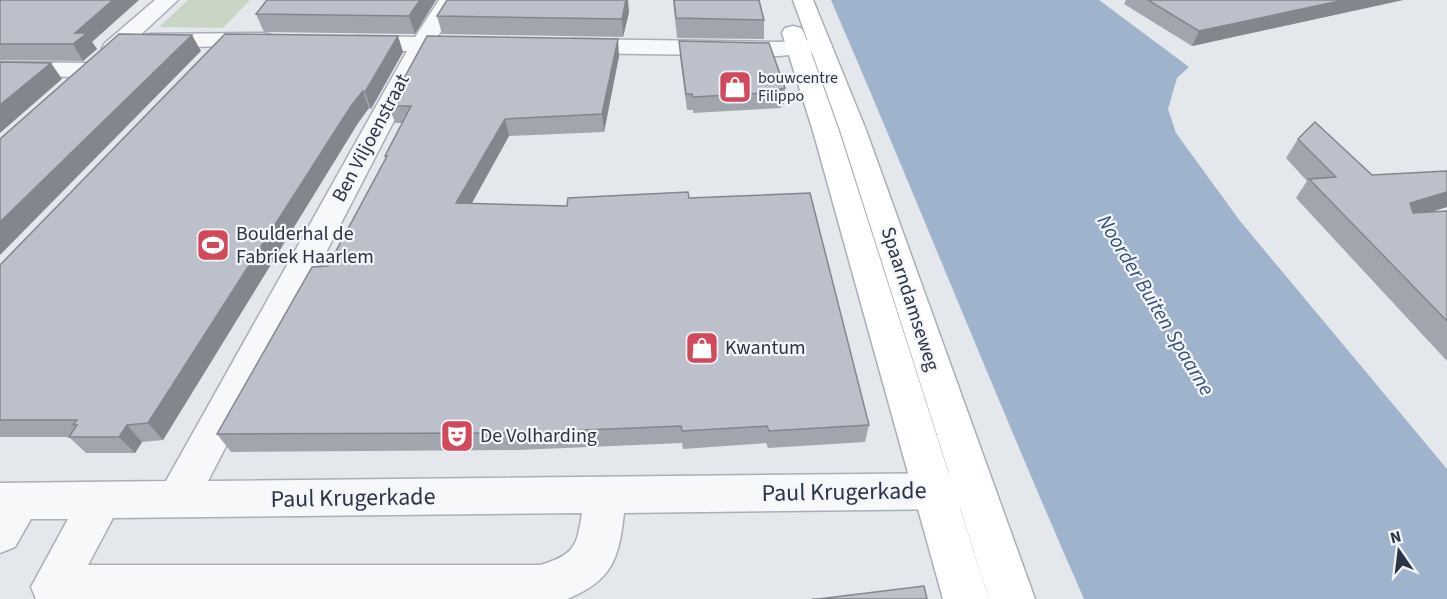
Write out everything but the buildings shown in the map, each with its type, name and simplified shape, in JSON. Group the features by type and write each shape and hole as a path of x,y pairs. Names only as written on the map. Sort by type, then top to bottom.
{"main road":[{"name":"Spaarndamseweg","path":"782,0 809,46"},
{"name":"Spaarndamseweg","path":"803,0 809,46 832,152 954,491 1012,599"},
{"name":"Spaarndamseweg","path":"954,491 966,599"}],"street":[{"path":"61,94 168,0"},
{"name":"Ben Viljoenstraat","path":"177,500 422,44 449,0"},
{"path":"201,68 262,16"},
{"path":"121,41 287,41"},
{"path":"332,42 493,45"},
{"path":"552,46 809,46"},
{"path":"0,69 87,70"},
{"name":"Paul Krugerkade","path":"6,512 100,500 954,491"},
{"path":"100,500 53,587 540,587 567,579 590,564 599,543 605,495"}],"green space":[{"path":"188,0 250,0 223,28 159,27"}],"water":[{"name":"Noorder Buiten Spaarne","path":"831,0 1099,0 1189,67 1177,78 1168,109 1176,133 1240,221 1447,469 1447,599 1084,599"}],"place":[{"name":"bouwcentre Filippo","path":"735,87"},
{"name":"Boulderhal de Fabriek Haarlem","path":"213,245"},
{"name":"Kwantum","path":"702,348"},
{"name":"De Volharding","path":"457,436"}]}
